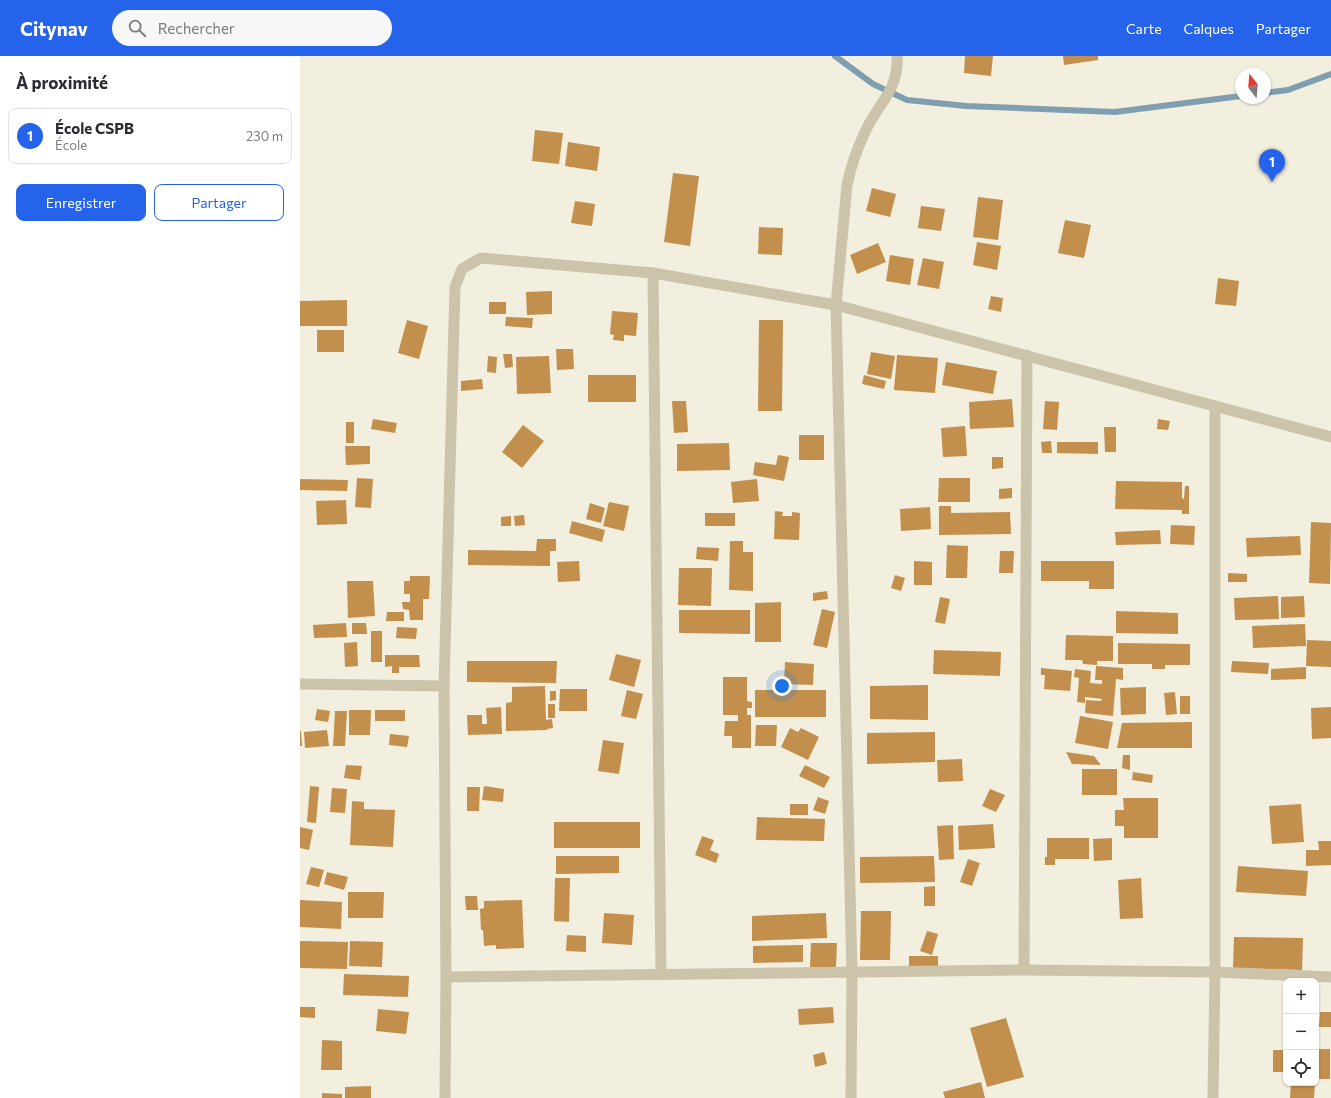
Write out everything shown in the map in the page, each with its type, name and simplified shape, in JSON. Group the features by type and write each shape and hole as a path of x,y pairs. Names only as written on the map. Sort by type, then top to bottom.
{"street":[{"path":"851,1098 852,973 836,304 847,185 850,171 865,130 891,91 896,79 898,64 897,56"},
{"path":"445,1098 446,977 444,686 455,287 462,269 481,258 653,273 836,304 1331,437"},
{"path":"653,273 661,974"},
{"path":"1024,970 1026,355"},
{"path":"1213,1098 1215,406"},
{"path":"300,684 444,686"},
{"path":"446,977 1024,970 1214,972 1331,977"}],"building":[{"path":"965,56 993,56 991,76 964,73"},
{"path":"1063,56 1098,56 1098,60 1064,65"},
{"path":"535,130 563,133 559,164 532,161"},
{"path":"568,142 600,147 597,171 565,166"},
{"path":"673,173 699,176 690,246 664,242"},
{"path":"872,188 896,194 890,217 866,211"},
{"path":"978,197 1003,200 998,240 973,237"},
{"path":"575,201 595,204 592,226 571,223"},
{"path":"921,206 945,209 941,231 918,228"},
{"path":"1065,220 1091,225 1084,258 1058,253"},
{"path":"759,227 783,228 782,255 758,254"},
{"path":"977,242 1001,246 997,270 973,265"},
{"path":"878,243 886,262 857,274 850,255"},
{"path":"890,255 914,259 910,285 886,281"},
{"path":"923,258 944,262 939,289 917,285"},
{"path":"1218,278 1239,281 1236,306 1215,304"},
{"path":"552,291 552,314 527,315 526,292"},
{"path":"991,296 1003,298 1001,312 988,309"},
{"path":"347,300 347,326 300,326 300,301"},
{"path":"489,302 506,302 506,314 489,314"},
{"path":"612,311 638,313 636,336 624,335 624,341 613,340 614,335 610,334"},
{"path":"506,317 533,318 532,328 505,326"},
{"path":"407,320 428,326 419,359 398,353"},
{"path":"759,320 783,320 782,411 758,411"},
{"path":"317,330 344,330 344,352 317,352"},
{"path":"556,349 573,349 574,369 557,370"},
{"path":"871,352 895,356 891,379 867,374"},
{"path":"503,354 512,354 513,367 505,368"},
{"path":"897,355 938,358 935,393 894,390"},
{"path":"488,356 497,357 496,373 487,372"},
{"path":"549,356 551,393 517,394 516,357"},
{"path":"946,362 997,371 993,394 942,385"},
{"path":"588,375 636,375 636,402 588,402"},
{"path":"864,375 886,381 884,389 862,384"},
{"path":"482,379 483,389 461,391 461,381"},
{"path":"1012,399 1014,427 970,429 969,402"},
{"path":"672,401 686,401 688,432 674,433"},
{"path":"1045,401 1059,402 1057,430 1043,429"},
{"path":"373,419 397,423 395,433 371,429"},
{"path":"1158,419 1170,421 1168,430 1157,429"},
{"path":"346,422 354,422 354,443 346,443"},
{"path":"523,425 544,441 522,468 502,452"},
{"path":"965,426 967,456 943,457 941,428"},
{"path":"1104,427 1116,427 1116,452 1105,452"},
{"path":"799,435 824,435 824,460 799,460"},
{"path":"1051,441 1052,453 1042,453 1041,442"},
{"path":"1057,442 1098,442 1098,454 1057,453"},
{"path":"729,443 730,470 677,471 677,444"},
{"path":"345,446 370,446 370,464 346,465"},
{"path":"778,455 789,457 784,481 753,475 755,462 776,465"},
{"path":"992,457 1003,457 1003,468 992,469"},
{"path":"357,478 373,479 371,508 355,507"},
{"path":"939,478 970,478 970,502 938,502"},
{"path":"300,479 348,480 347,491 300,490"},
{"path":"757,479 759,501 733,503 731,482"},
{"path":"1116,481 1182,482 1182,498 1184,499 1185,486 1189,486 1189,514 1182,514 1182,510 1115,509"},
{"path":"1012,488 1012,498 999,499 999,489"},
{"path":"346,500 347,524 317,525 316,501"},
{"path":"609,502 629,506 624,531 603,526"},
{"path":"590,503 605,508 601,523 586,519"},
{"path":"939,506 951,506 951,513 1010,512 1011,534 939,535"},
{"path":"930,507 931,529 901,531 900,509"},
{"path":"775,511 783,512 782,516 792,516 792,512 800,513 799,540 774,539"},
{"path":"705,513 735,513 735,526 705,526"},
{"path":"524,515 525,525 515,526 514,516"},
{"path":"511,516 511,526 501,526 501,517"},
{"path":"572,521 605,530 602,542 569,533"},
{"path":"1311,522 1331,523 1330,584 1309,583"},
{"path":"1171,525 1195,526 1194,545 1170,544"},
{"path":"1160,530 1161,544 1116,545 1115,532"},
{"path":"1300,536 1301,555 1247,557 1246,538"},
{"path":"537,539 556,539 556,551 550,551 550,566 468,565 468,550 536,551"},
{"path":"730,541 743,541 743,552 753,552 753,591 729,590"},
{"path":"947,545 968,546 967,578 946,578"},
{"path":"697,547 719,548 718,561 696,559"},
{"path":"1000,551 1014,551 1013,573 999,573"},
{"path":"579,561 580,581 558,582 557,562"},
{"path":"914,561 932,562 932,585 914,585"},
{"path":"1041,561 1114,561 1114,589 1089,589 1089,581 1041,581"},
{"path":"679,568 712,568 711,606 678,605"},
{"path":"1228,573 1247,574 1247,582 1228,582"},
{"path":"895,575 905,578 901,591 891,588"},
{"path":"410,576 430,576 429,599 423,599 423,620 410,620 409,610 403,609 402,602 410,602 410,594 404,594 404,581 410,581"},
{"path":"347,581 373,581 375,616 348,618"},
{"path":"827,591 828,599 813,601 813,593"},
{"path":"1278,596 1279,619 1235,620 1234,598"},
{"path":"1304,596 1305,617 1281,618 1281,597"},
{"path":"940,597 950,599 945,624 935,622"},
{"path":"781,602 781,642 755,642 755,603"},
{"path":"822,609 835,612 827,648 813,645"},
{"path":"679,610 750,610 750,634 679,633"},
{"path":"1116,611 1178,613 1178,634 1116,633"},
{"path":"387,612 404,612 404,621 386,621"},
{"path":"346,623 347,637 314,638 313,625"},
{"path":"352,623 366,623 367,634 352,634"},
{"path":"1305,624 1306,646 1253,648 1252,626"},
{"path":"397,627 417,628 416,639 396,638"},
{"path":"371,631 382,631 382,662 371,662"},
{"path":"1066,635 1113,636 1113,661 1097,661 1097,665 1083,664 1082,660 1065,660"},
{"path":"1307,640 1331,641 1331,667 1306,666"},
{"path":"357,642 358,666 345,667 344,643"},
{"path":"1118,643 1190,644 1190,665 1165,665 1165,669 1152,669 1152,664 1118,664"},
{"path":"934,650 1001,652 1000,676 933,674"},
{"path":"616,654 641,660 634,687 609,680"},
{"path":"385,655 419,655 420,667 399,667 399,673 392,673 392,666 385,667"},
{"path":"467,661 557,661 556,683 467,682"},
{"path":"1232,661 1269,663 1268,674 1231,672"},
{"path":"785,662 814,664 813,685 784,684"},
{"path":"1096,666 1123,668 1123,680 1116,679 1113,716 1085,713 1086,700 1101,701 1102,699 1085,697 1085,703 1077,702 1079,678 1074,677 1075,669 1091,671 1090,683 1102,684 1102,680 1095,680"},
{"path":"1306,667 1306,679 1271,680 1271,669"},
{"path":"1041,668 1072,671 1070,691 1044,689 1045,675 1041,675"},
{"path":"723,677 747,677 747,701 752,702 752,708 747,708 747,715 751,715 751,748 732,748 732,736 724,736 725,721 738,721 738,715 723,715"},
{"path":"928,685 928,720 870,719 870,686"},
{"path":"545,686 546,720 552,719 553,728 547,730 506,731 506,703 512,702 512,687"},
{"path":"1146,687 1146,714 1121,715 1120,688"},
{"path":"560,689 587,689 587,711 559,711"},
{"path":"627,690 643,694 636,719 621,716"},
{"path":"755,690 826,690 826,717 755,717"},
{"path":"550,691 556,691 556,700 550,701"},
{"path":"1175,692 1177,714 1166,715 1164,693"},
{"path":"1180,696 1190,696 1190,714 1180,714"},
{"path":"548,704 555,704 555,718 548,718"},
{"path":"501,707 502,734 468,735 467,715 482,715 482,724 487,724 486,708"},
{"path":"1331,707 1331,738 1312,739 1311,708"},
{"path":"317,709 330,711 328,722 315,720"},
{"path":"349,710 371,710 370,735 349,735"},
{"path":"375,710 405,710 405,721 375,721"},
{"path":"335,711 347,711 345,746 333,746"},
{"path":"1080,716 1113,722 1108,749 1075,743"},
{"path":"1192,722 1192,748 1117,748 1122,723"},
{"path":"756,725 777,725 776,746 755,746"},
{"path":"790,728 798,732 801,728 819,737 808,760 781,747"},
{"path":"327,730 329,746 305,748 304,732"},
{"path":"301,731 302,746 300,746"},
{"path":"935,732 935,762 867,764 867,733"},
{"path":"390,734 409,736 407,747 389,745"},
{"path":"603,740 624,743 619,774 598,771"},
{"path":"1066,752 1094,756 1101,765 1072,764"},
{"path":"1123,755 1130,755 1130,770 1122,768"},
{"path":"962,759 963,781 938,782 937,760"},
{"path":"346,765 362,766 360,780 344,778"},
{"path":"805,765 830,777 824,788 799,776"},
{"path":"1082,769 1117,769 1117,795 1082,795"},
{"path":"1133,772 1153,775 1152,783 1132,780"},
{"path":"310,786 319,787 316,823 307,822"},
{"path":"484,786 504,789 503,802 482,800"},
{"path":"467,787 480,787 479,811 467,811"},
{"path":"332,788 347,789 345,813 330,812"},
{"path":"990,789 1005,795 996,812 982,806"},
{"path":"818,797 829,801 825,814 813,810"},
{"path":"1123,798 1158,798 1158,838 1124,838 1124,826 1115,826 1115,810 1124,810"},
{"path":"352,801 364,802 364,809 395,810 393,847 350,845"},
{"path":"790,804 808,804 808,815 790,815"},
{"path":"1301,804 1304,842 1272,844 1269,806"},
{"path":"757,817 825,819 824,841 756,840"},
{"path":"554,822 640,822 640,848 554,848"},
{"path":"993,824 995,848 959,850 958,826"},
{"path":"953,825 954,859 939,860 937,826"},
{"path":"300,827 313,830 309,850 300,848"},
{"path":"702,836 714,840 710,850 719,854 716,863 695,855"},
{"path":"1047,838 1089,838 1089,859 1055,859 1055,865 1045,865 1045,857 1047,857"},
{"path":"1112,838 1112,860 1094,861 1093,839"},
{"path":"1318,841 1331,841 1331,865 1306,866 1306,850 1319,850"},
{"path":"556,856 619,856 619,873 556,874"},
{"path":"934,856 935,882 860,883 860,857"},
{"path":"968,859 980,863 972,886 960,882"},
{"path":"1238,866 1308,871 1306,896 1236,892"},
{"path":"311,867 324,870 319,887 306,884"},
{"path":"327,872 348,877 344,890 324,884"},
{"path":"555,878 570,878 569,922 554,921"},
{"path":"1141,878 1143,918 1120,919 1118,880"},
{"path":"935,886 935,906 924,906 924,887"},
{"path":"348,892 384,892 383,918 348,918"},
{"path":"465,896 477,896 478,910 466,910"},
{"path":"300,900 342,902 341,929 300,927"},
{"path":"522,900 524,948 496,949 496,945 484,946 483,930 481,930 480,909 484,908 484,901"},
{"path":"861,911 891,911 890,960 860,960"},
{"path":"604,913 634,915 632,945 602,943"},
{"path":"826,913 827,938 752,941 752,916"},
{"path":"927,931 938,934 932,955 920,951"},
{"path":"567,935 586,936 586,952 566,951"},
{"path":"1234,937 1303,938 1302,970 1233,968"},
{"path":"300,941 348,942 347,969 300,968"},
{"path":"350,941 383,942 382,967 349,966"},
{"path":"811,943 837,943 836,967 810,967"},
{"path":"803,945 803,962 753,963 753,946"},
{"path":"909,956 938,956 938,966 909,966"},
{"path":"344,974 409,976 408,997 343,995"},
{"path":"300,1007 315,1007 315,1018 300,1017"},
{"path":"833,1007 834,1023 799,1025 798,1009"},
{"path":"378,1009 409,1012 406,1034 376,1031"},
{"path":"1320,1012 1331,1012 1331,1027 1319,1027"},
{"path":"1006,1018 1024,1077 987,1087 970,1028"},
{"path":"322,1040 342,1041 342,1070 321,1070"},
{"path":"1319,1049 1330,1049 1330,1079 1319,1079"},
{"path":"1273,1050 1283,1050 1283,1072 1273,1072"},
{"path":"824,1052 827,1064 815,1067 813,1055"},
{"path":"981,1082 985,1098 945,1098 943,1092"},
{"path":"371,1086 371,1098 345,1098 345,1087"},
{"path":"1291,1086 1315,1086 1314,1098 1290,1098"},
{"path":"322,1093 342,1094 342,1098 322,1098"}],"waterway":[{"path":"835,56 873,84 907,100 966,106 1115,112 1235,97"},
{"path":"1271,92 1288,90 1331,74"}],"place":[{"name":"École CSPB","path":"1272,182"}]}
